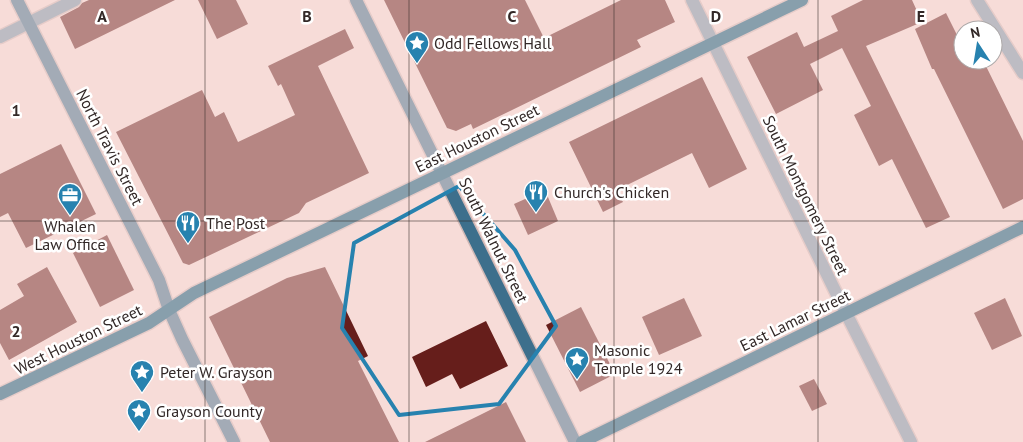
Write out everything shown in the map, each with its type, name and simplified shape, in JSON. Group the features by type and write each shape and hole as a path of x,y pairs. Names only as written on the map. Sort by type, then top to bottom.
{"main road":[{"name":"North Travis Street","path":"17,0 159,280 169,310 182,339 234,442"},
{"name":"South Walnut Street","path":"356,0 575,442"},
{"name":"East Houston Street","path":"169,310 194,293 802,0"},
{"name":"East Lamar Street","path":"582,442 1023,227"},
{"name":"West Houston Street","path":"0,394 150,323 169,310"}],"street":[{"path":"0,37 76,0"},
{"name":"South Montgomery Street","path":"692,0 911,442"},
{"path":"977,0 1023,73"}],"highlighted area":[{"path":"459,186 515,250 556,326 499,404 399,415 342,328 354,243"}],"building":[{"path":"89,0 175,0 75,49 60,17"},
{"path":"198,0 236,0 248,24 217,39"},
{"path":"384,0 525,0 544,38 621,0 665,0 675,22 637,40 641,47 473,129 471,124 456,131 447,128"},
{"path":"863,0 912,0 922,22 866,46 950,217 926,228 892,159 879,166 854,115 871,106 842,48 810,64 823,90 776,114 747,57 797,32 804,47 838,31 831,16"},
{"path":"946,13 953,27 953,70 988,70 1023,141 1023,199 1003,209 934,69 932,69 915,29"},
{"path":"345,29 354,48 318,66 369,173 306,203 299,213 189,265 183,263 116,132 202,90 215,117 224,112 238,142 295,115 281,84 278,86 268,66"},
{"path":"702,77 747,169 709,188 692,153 617,190 623,202 603,212 569,142"},
{"path":"61,144 96,214 26,248 8,213 0,217 0,174"},
{"name":"Church's Chicken","path":"545,190 558,221 528,235 514,204"},
{"path":"107,235 134,290 100,307 73,253"},
{"path":"47,267 77,322 9,360 0,343 0,310 24,296 17,284"},
{"path":"325,267 368,356 358,361 399,442 270,442 209,317 287,278"},
{"path":"684,298 702,336 659,355 642,317"},
{"path":"1005,298 1022,336 992,350 974,313"},
{"path":"581,307 615,374 580,392 546,325"},
{"path":"486,321 508,366 460,389 452,374 426,387 412,357"},
{"path":"814,379 827,404 812,411 799,386"},
{"path":"506,402 526,442 425,442 480,415"}],"place":[{"name":"Odd Fellows Hall","path":"417,64"},
{"name":"Church's Chicken","path":"536,213"},
{"name":"Whalen Law Office","path":"70,216"},
{"name":"The Post","path":"188,244"},
{"name":"Masonic Temple 1924","path":"577,380"},
{"name":"Peter W. Grayson","path":"142,393"},
{"name":"Grayson County","path":"139,432"}]}
